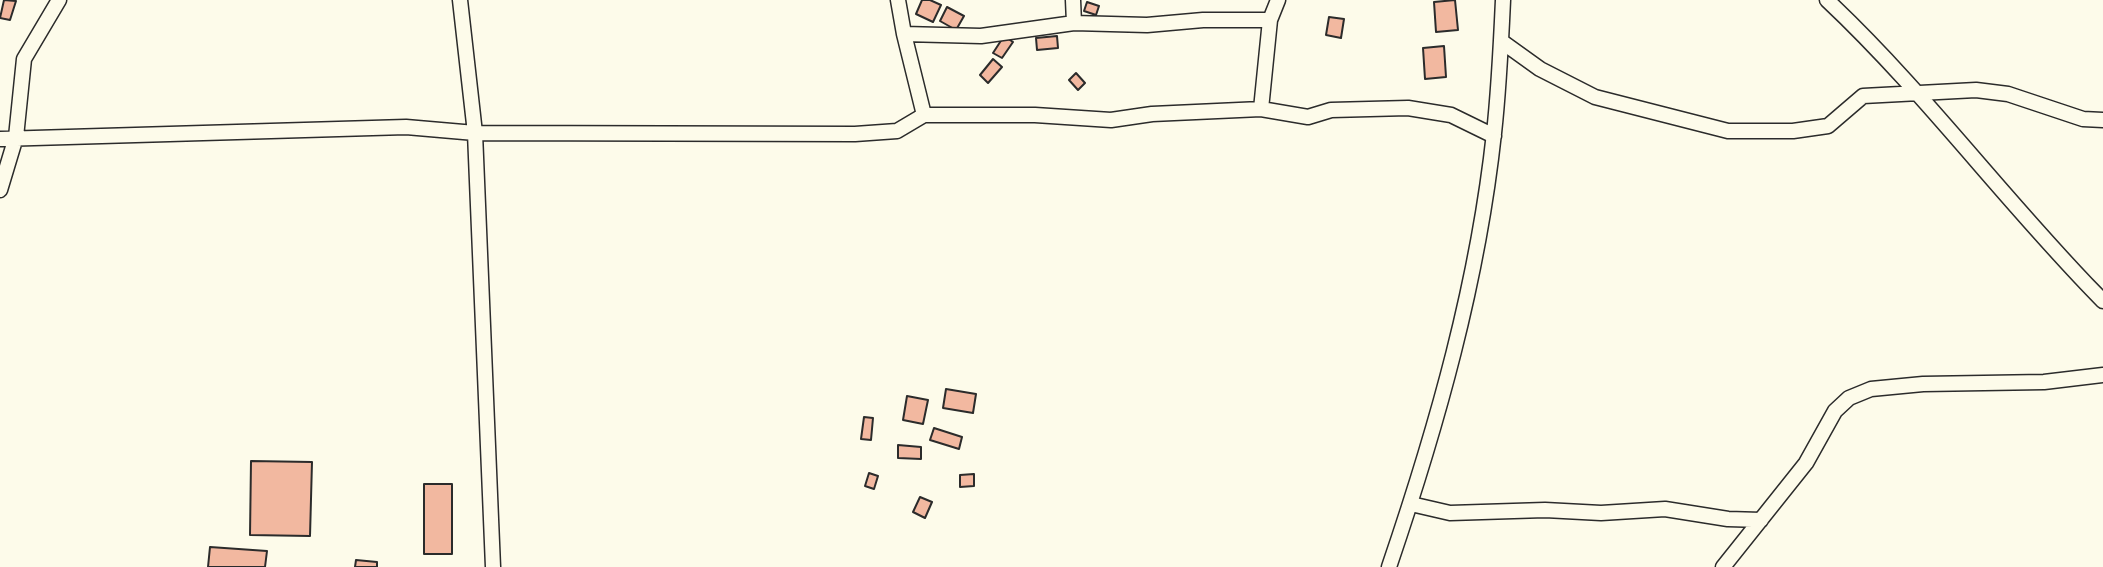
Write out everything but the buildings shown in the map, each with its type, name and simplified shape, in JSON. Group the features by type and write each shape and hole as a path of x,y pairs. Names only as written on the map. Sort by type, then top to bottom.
{"street":[{"path":"0,190 16,137 24,59 59,0"},
{"path":"460,0 475,133 493,567"},
{"path":"898,0 924,115"},
{"path":"1073,0 1073,23"},
{"path":"1261,109 1270,20 1278,0"},
{"path":"1389,567 1457,345 1482,220 1494,136 1503,0"},
{"path":"1827,0 1872,42 2058,255 2103,300"},
{"path":"904,34 981,36 1073,23 1146,25 1203,20 1270,20"},
{"path":"1501,41 1539,69 1595,97 1728,131 1793,131 1828,126 1863,96 1976,90 1997,93 2083,119 2103,120"},
{"path":"0,139 405,127 475,133 855,134 897,131 924,115 1035,115 1111,120 1152,114 1261,109 1308,117 1331,110 1408,108 1451,115 1494,136"},
{"path":"1723,567 1805,463 1835,411 1849,398 1871,389 1910,385 2044,382 2103,375"},
{"path":"1410,504 1450,513 1545,510 1601,513 1665,509 1728,519 1761,520"},
{"path":"1728,519 1738,548"}]}
